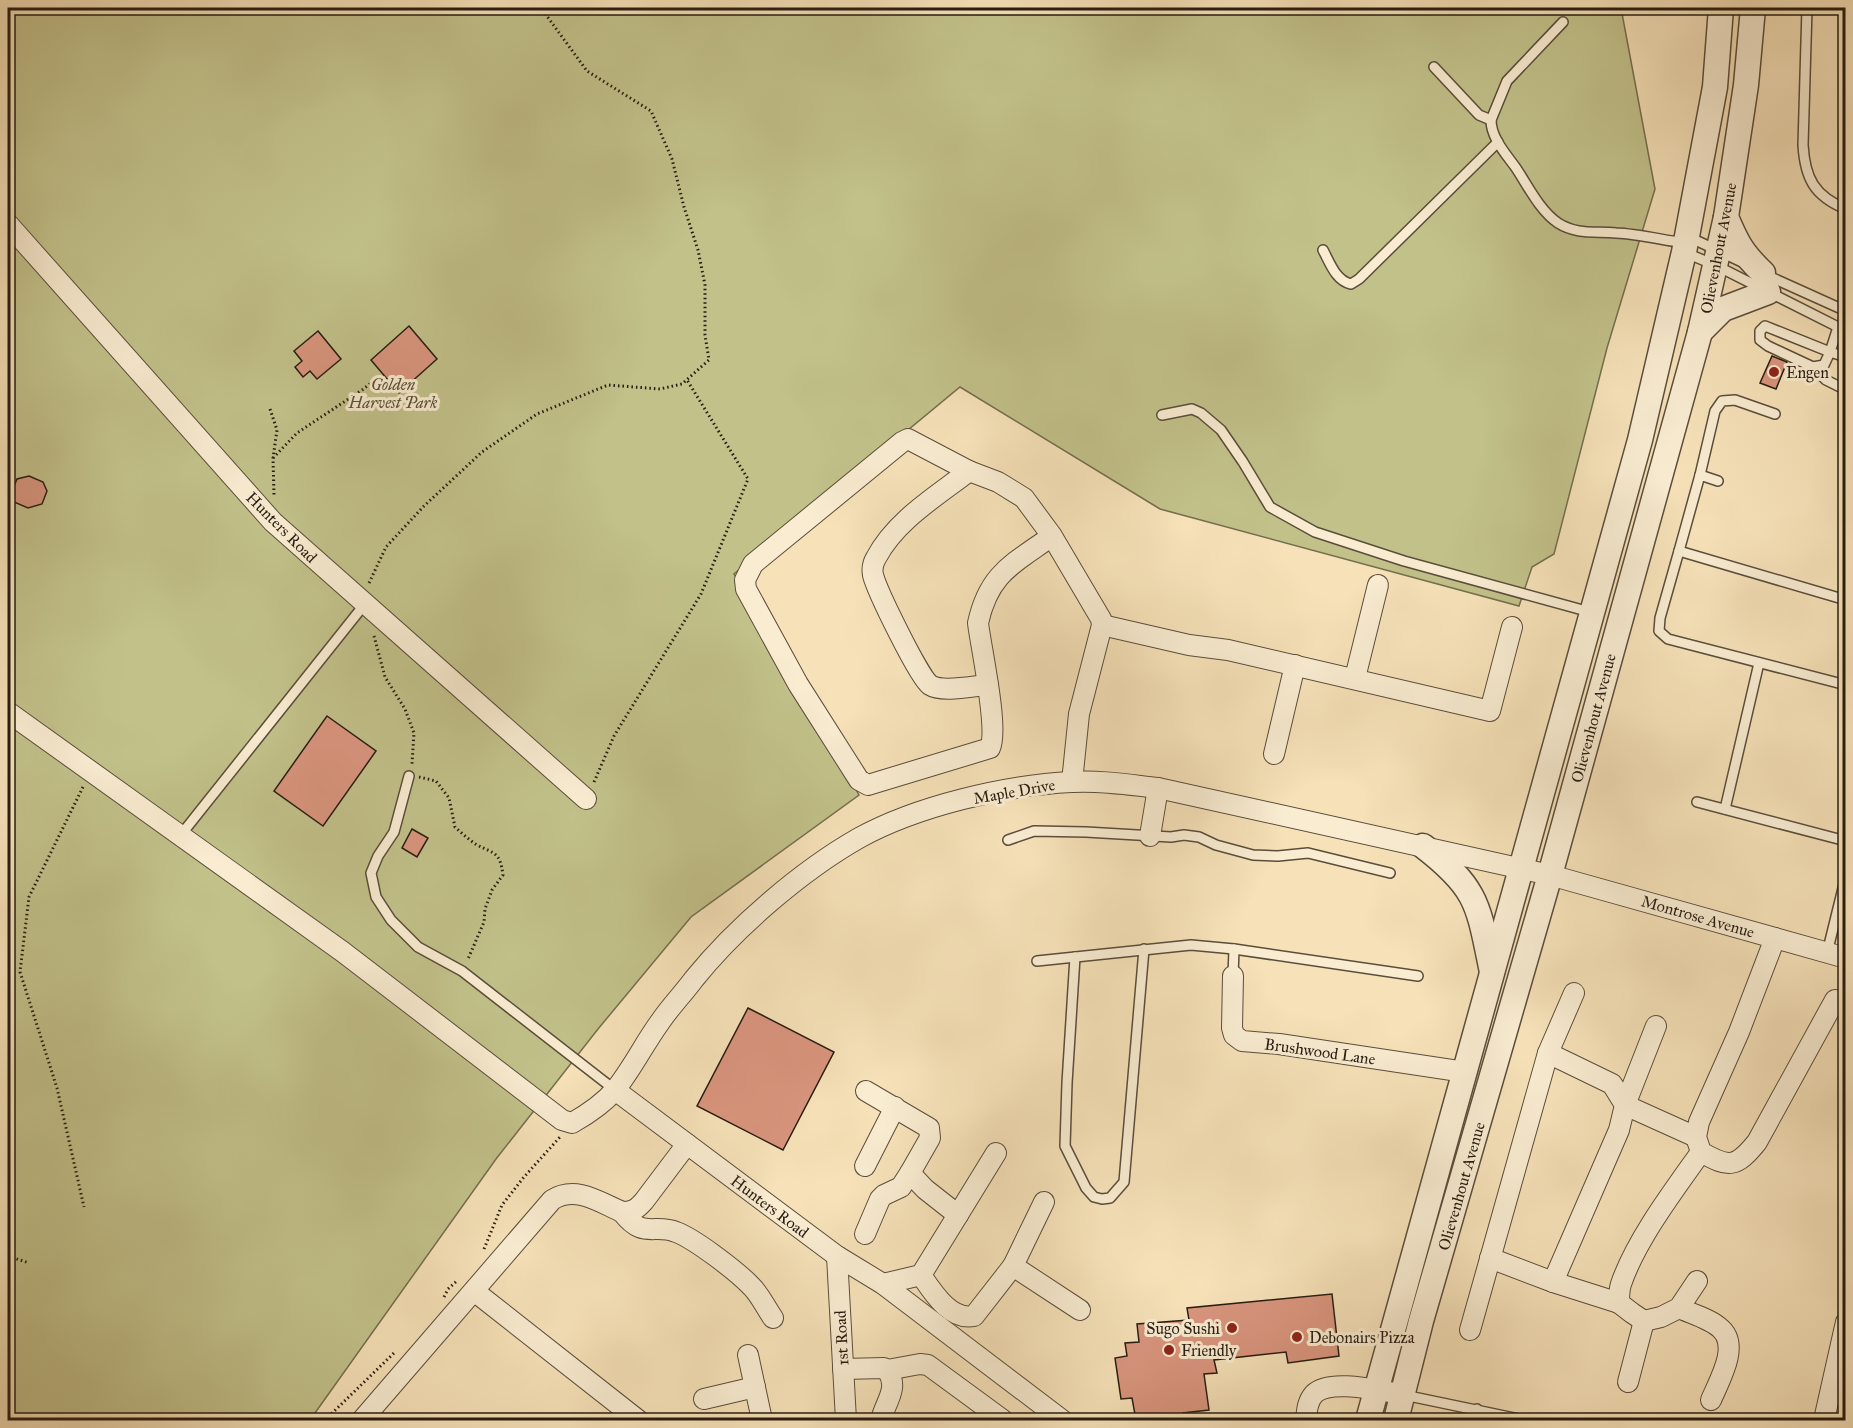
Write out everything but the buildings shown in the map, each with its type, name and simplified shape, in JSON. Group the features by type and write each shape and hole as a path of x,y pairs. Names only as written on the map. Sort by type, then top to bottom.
{"street":[{"name":"Olievenhout Avenue","path":"1368,1420 1640,440 1685,244 1715,87 1721,8"},
{"name":"Olievenhout Avenue","path":"1396,1420 1401,1394 1550,875 1700,332 1726,217 1746,85 1753,8"},
{"path":"1700,332 1723,309 1765,283 1737,243 1726,217"},
{"name":"Hunters Road","path":"8,224 273,522 364,605 586,799"},
{"path":"1052,536 1001,573 991,586 983,604 978,623 988,685 993,742 990,748 875,784 863,784 798,684 746,589 745,580 753,564 902,442 908,440 1014,491 1033,508 1052,536 1101,619 1102,625 1079,714 1072,782"},
{"path":"969,471 896,529 876,558 872,572 877,587 917,667 929,684 942,689 988,685"},
{"path":"1354,678 1378,585"},
{"path":"1102,625 1189,645 1228,650 1491,711 1512,627"},
{"path":"1274,754 1295,665"},
{"path":"8,712 343,952 562,1120 572,1123 592,1112 615,1090"},
{"name":"Maple Drive","path":"615,1090 660,1022 700,973 773,899 859,838 949,803 999,792 1072,782 1109,782 1158,788 1522,868"},
{"path":"1150,836 1158,788"},
{"path":"1423,846 1447,865 1471,893 1479,910 1493,974"},
{"name":"Montrose Avenue","path":"1522,868 1836,955"},
{"path":"1619,1303 1620,1286 1635,1254 1699,1144 1699,1122 1739,1032 1775,938"},
{"name":"Brushwood Lane","path":"1233,976 1232,1028 1234,1035 1242,1041 1279,1044 1465,1072"},
{"path":"1470,1330 1548,1053 1574,993"},
{"path":"1548,1053 1612,1084 1625,1105 1699,1144 1719,1162 1728,1164 1744,1157 1757,1142 1835,1000"},
{"path":"1553,1282 1619,1130 1625,1105 1656,1026"},
{"name":"Hunters Road","path":"615,1090 837,1256 883,1284 1062,1420"},
{"path":"865,1234 880,1199 901,1187 930,1138 929,1128 866,1091"},
{"path":"865,1166 895,1107"},
{"path":"622,1212 636,1209 644,1201 687,1144"},
{"path":"883,1284 921,1275 996,1153"},
{"path":"910,1173 958,1215"},
{"path":"362,1420 467,1284 552,1200 562,1194 582,1195 622,1212 629,1222 644,1230 675,1231 705,1249 752,1287 773,1318"},
{"path":"921,1275 940,1302 959,1315 974,1316 1013,1266 1044,1202"},
{"name":"1st Road","path":"837,1256 846,1420"},
{"path":"1490,1258 1553,1282 1619,1303 1644,1321 1661,1317 1679,1308 1697,1281"},
{"path":"1013,1266 1080,1310"},
{"path":"467,1284 638,1420"},
{"path":"1679,1308 1720,1328 1728,1336 1729,1347 1726,1363 1711,1400"},
{"path":"1628,1382 1644,1321"},
{"path":"1824,1420 1845,1322"},
{"path":"748,1355 762,1420"},
{"path":"887,1371 920,1364 928,1365 1003,1420"},
{"path":"843,1369 884,1368 892,1377 894,1386 880,1420"},
{"path":"704,1399 755,1387"},
{"path":"1306,1420 1308,1404 1319,1390 1352,1387 1401,1394"}],"lane":[{"path":"1807,8 1804,166 1811,184 1845,209"},
{"path":"1563,22 1507,81 1491,120 1491,126 1498,142 1539,202 1556,222 1587,233 1617,233 1685,244 1765,283 1842,329 1824,365 1813,367"},
{"path":"1434,67 1479,115 1491,120"},
{"path":"1323,250 1343,282 1351,284 1359,279 1498,142"},
{"path":"1685,244 1765,283 1845,311"},
{"path":"1845,357 1800,341 1769,326 1762,328 1760,336 1762,343 1813,367 1826,380 1845,390"},
{"path":"1775,414 1735,400 1722,401 1715,411 1700,475 1660,618 1659,631 1668,639 1845,685"},
{"path":"1162,415 1192,409 1201,413 1221,430 1270,507 1314,532 1404,561 1592,612"},
{"path":"1700,475 1718,481"},
{"path":"1679,551 1845,600"},
{"path":"180,836 364,605"},
{"path":"1725,809 1759,663"},
{"path":"410,776 394,832 378,856 371,873 376,897 391,920 418,947 462,970 615,1090"},
{"path":"1697,802 1845,841"},
{"path":"1008,840 1034,831 1171,837 1184,835 1199,837 1216,845 1253,855 1278,856 1308,853 1390,873"},
{"path":"1836,955 1845,876"},
{"path":"1037,960 1191,945 1234,949 1418,976"},
{"path":"1075,957 1065,1146 1086,1188 1094,1197 1102,1199 1110,1198 1124,1182 1144,949"},
{"path":"1233,976 1234,949"},
{"path":"1401,1394 1524,1420"},
{"path":"1465,1420 1477,1409"}],"path":[{"path":"410,776 414,733 405,710 385,677 364,605 367,588 386,548 424,506 491,445 537,414 608,385 660,389 682,384 709,360 705,335 705,285 698,249 672,159 651,111 587,71 541,8"},
{"path":"273,458 297,433 362,390 376,378"},
{"path":"586,799 614,736 701,594 748,479 687,380"},
{"path":"270,409 277,430 273,458 273,522"},
{"path":"84,1207 57,1088 20,972 29,897 90,771"},
{"path":"436,781 449,798 455,827 477,844 491,850 501,862 503,875 492,890 485,909 484,922 462,970"},
{"path":"482,1255 502,1205 524,1176 572,1123"},
{"path":"8,1256 29,1263"},
{"path":"440,1305 448,1289 467,1284"},
{"path":"325,1420 402,1346"}],"green space":[{"name":"Golden Harvest Park","path":"8,8 1621,8 1655,189 1607,348 1554,554 1532,567 1519,606 1160,509 960,387 734,574 859,795 691,917 598,1029 496,1159 310,1420 8,1420"}],"place":[{"name":"Engen","path":"1774,372"},
{"name":"Sugo Sushi","path":"1232,1328"},
{"name":"Debonairs Pizza","path":"1297,1337"},
{"name":"Friendly","path":"1169,1350"}]}
